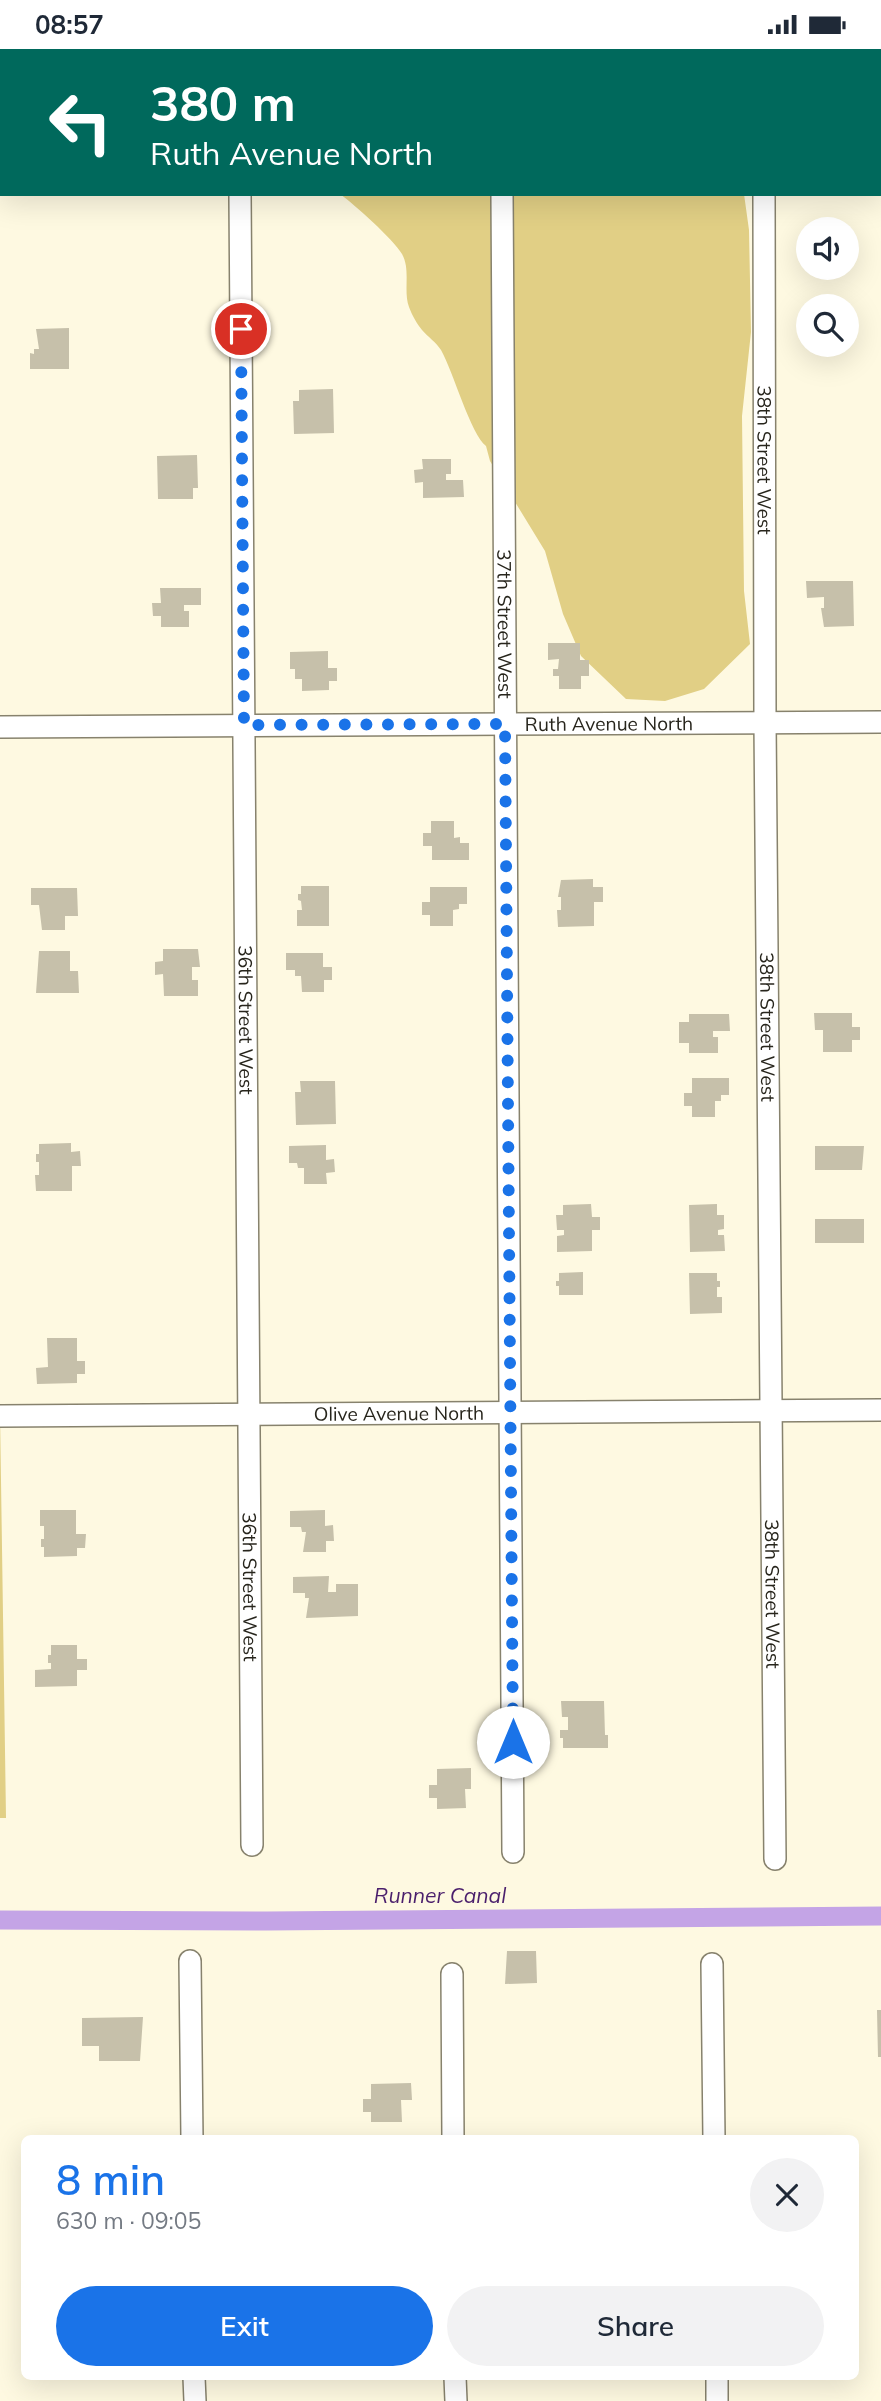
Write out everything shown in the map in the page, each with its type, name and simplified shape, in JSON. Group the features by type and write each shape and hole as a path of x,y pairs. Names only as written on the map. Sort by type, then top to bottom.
{"street":[{"name":"36th Street West","path":"240,196 252,1845"},
{"name":"37th Street West","path":"502,196 513,1852"},
{"name":"38th Street West","path":"764,196 765,723 775,1859"},
{"name":"Ruth Avenue North","path":"0,727 881,722"},
{"name":"Olive Avenue North","path":"0,1416 881,1410"},
{"path":"190,1961 192,2135"},
{"path":"712,1964 714,2135"},
{"path":"452,1974 453,2135"},
{"path":"194,2380 195,2401"},
{"path":"455,2380 456,2401"},
{"path":"717,2380 717,2401"}],"shaded area":[{"path":"342,196 744,196 749,230 751,332 742,416 744,591 750,644 704,689 665,701 626,699 581,656 563,614 545,551 490,461 486,446 474,429 441,350 420,328 410,310 405,260 397,247"},
{"path":"0,1412 6,1818 0,1818"}],"building":[{"path":"69,328 69,369 30,369 30,353 34,354 34,349 39,349 36,329"},
{"path":"333,389 334,433 294,434 293,401 299,401 299,390"},
{"path":"197,455 198,488 193,488 193,499 158,499 157,456"},
{"path":"422,459 451,459 451,474 446,474 446,480 463,480 464,497 423,498 423,482 415,483 414,470 423,469"},
{"path":"806,581 853,581 854,626 824,627 821,608 824,608 824,597 807,598"},
{"path":"160,588 201,588 201,605 184,605 184,611 189,611 189,627 161,627 161,616 153,616 152,603 161,603"},
{"path":"548,643 580,643 580,660 589,660 589,676 581,676 581,689 559,689 559,676 553,676 553,669 558,669 559,659 548,660"},
{"path":"328,651 328,668 337,668 337,681 329,681 329,690 302,691 302,679 295,679 295,669 290,669 290,652"},
{"path":"431,821 454,821 454,838 460,837 460,843 469,843 469,860 432,860 432,846 423,846 423,833 431,833"},
{"path":"593,879 593,887 603,887 603,902 594,902 594,926 558,927 561,880"},
{"path":"301,886 329,886 329,926 297,926 297,910 302,910 301,901 298,900"},
{"path":"430,887 467,887 467,904 459,904 459,909 453,910 453,926 430,926 430,915 422,915 422,902 430,902"},
{"path":"31,888 77,888 78,916 65,916 65,930 42,930 39,905 31,905"},
{"path":"163,949 198,949 200,967 192,967 192,980 198,980 198,996 164,996 163,974 155,975 155,962 163,961"},
{"path":"39,951 70,951 70,971 78,971 79,993 36,993"},
{"path":"286,953 323,953 323,967 332,967 332,980 324,980 324,992 302,992 301,976 295,976 295,970 286,970"},
{"path":"814,1013 852,1013 852,1027 860,1027 860,1040 852,1040 852,1052 823,1052 823,1030 815,1030"},
{"path":"689,1014 729,1014 730,1031 713,1031 713,1037 718,1037 718,1053 689,1053 689,1043 679,1043 679,1022 689,1022"},
{"path":"692,1078 729,1078 729,1095 721,1095 721,1101 715,1101 715,1117 692,1117 692,1106 684,1106 684,1093 692,1093"},
{"path":"300,1081 335,1081 336,1124 296,1125 295,1092 301,1092"},
{"path":"71,1143 71,1152 80,1151 81,1166 72,1166 72,1191 36,1191 35,1175 39,1175 39,1162 36,1162 36,1154 39,1154 39,1144"},
{"path":"326,1145 326,1160 334,1159 335,1172 326,1173 327,1184 304,1184 304,1168 298,1168 297,1163 289,1163 289,1146"},
{"path":"815,1146 864,1146 862,1170 815,1170"},
{"path":"591,1204 592,1217 600,1217 600,1230 592,1230 592,1251 557,1252 557,1236 564,1235 564,1230 557,1230 556,1215 563,1215 563,1205"},
{"path":"717,1204 717,1215 724,1215 724,1229 718,1230 718,1235 724,1235 725,1251 690,1252 689,1205"},
{"path":"815,1219 864,1219 864,1243 815,1243"},
{"path":"583,1272 583,1295 559,1295 556,1281 559,1281 559,1273"},
{"path":"689,1273 717,1273 720,1287 717,1287 717,1297 722,1297 722,1313 690,1314"},
{"path":"47,1338 77,1338 77,1361 85,1361 85,1374 77,1374 77,1383 37,1384 36,1368 48,1367"},
{"path":"40,1510 76,1510 76,1534 86,1534 85,1548 77,1548 77,1556 44,1557 41,1539 44,1539 44,1526 40,1526"},
{"path":"325,1510 325,1526 333,1525 334,1541 326,1541 326,1552 303,1552 306,1532 302,1532 301,1527 290,1527 290,1511"},
{"path":"329,1576 328,1592 336,1592 336,1584 358,1584 358,1616 306,1618 309,1598 305,1598 305,1593 293,1593 293,1577"},
{"path":"51,1645 77,1645 77,1659 87,1659 87,1670 77,1670 77,1686 35,1687 35,1670 51,1669 48,1655 51,1655"},
{"path":"561,1701 604,1701 608,1748 563,1748 560,1730 568,1730 568,1717 562,1717"},
{"path":"471,1768 471,1789 465,1789 466,1808 437,1809 437,1798 429,1798 429,1785 437,1785 437,1769"},
{"path":"507,1951 536,1951 537,1983 505,1984"},
{"path":"877,2010 881,2010 881,2057 878,2057"},
{"path":"143,2017 140,2061 99,2061 99,2046 82,2046 82,2018"},
{"path":"411,2083 412,2100 401,2100 402,2122 371,2122 371,2112 363,2112 363,2099 371,2099 371,2084"}],"waterway":[{"name":"Runner Canal","path":"0,1920 267,1921 881,1916"}],"route":[{"path":"241,329 244,725 505,724 513,1742"}]}
